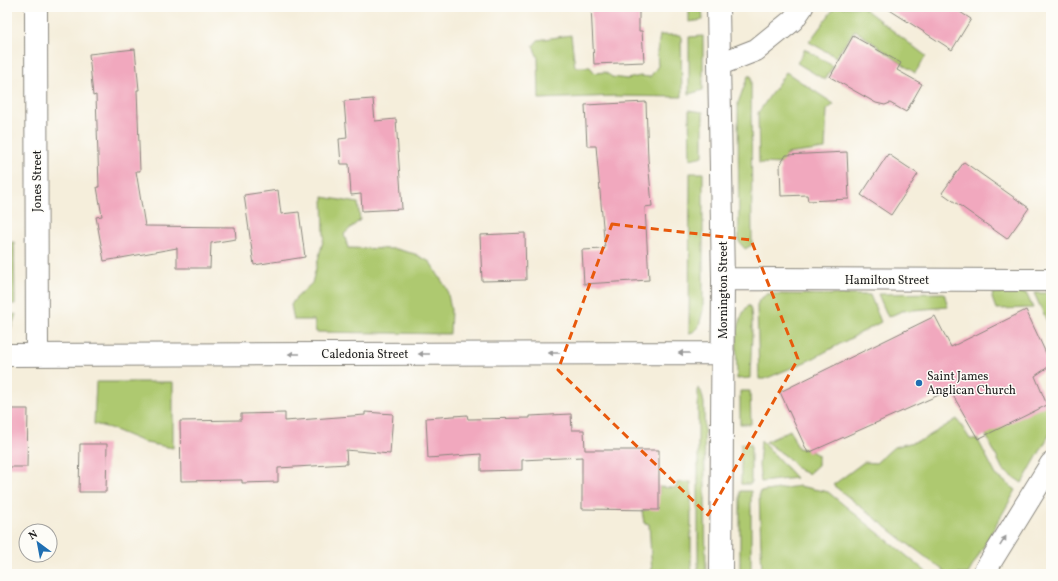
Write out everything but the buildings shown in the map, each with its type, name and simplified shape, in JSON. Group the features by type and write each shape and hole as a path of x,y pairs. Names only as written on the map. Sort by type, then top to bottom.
{"street":[{"name":"Jones Street","path":"36,7 37,355"},
{"name":"Mornington Street","path":"718,7 723,279 721,574"},
{"path":"720,64 756,50 793,20 802,7"},
{"name":"Hamilton Street","path":"723,279 1051,280"},
{"name":"Caledonia Street","path":"7,355 723,353"},
{"path":"983,574 1051,464"}],"highlighted area":[{"path":"612,224 751,240 798,359 708,515 558,370"}],"green space":[{"path":"689,7 702,7 703,20 689,22"},
{"path":"835,7 862,7 926,56 915,73 855,30 836,57 809,42"},
{"path":"571,35 575,67 590,67 595,73 605,72 612,77 627,79 640,76 650,77 658,66 657,52 660,35 681,35 682,97 616,96 539,99 538,58 533,46 538,40"},
{"path":"703,36 703,90 689,94 689,37"},
{"path":"805,49 833,66 825,80 797,63"},
{"path":"786,72 834,104 827,110 825,149 786,154 784,164 759,163 758,113"},
{"path":"748,76 751,76 752,245 745,249 739,242 738,103"},
{"path":"689,110 703,112 703,156 690,159"},
{"path":"690,173 703,173 703,310 699,326 693,332 689,333"},
{"path":"323,197 358,203 360,220 344,234 348,248 396,249 415,254 430,262 447,289 451,310 450,334 316,332 314,320 294,320 291,305 295,299 312,283 324,237"},
{"path":"14,242 15,304 9,304 9,315 16,314 11,329 7,332 7,243"},
{"path":"944,293 948,307 902,311 888,317 878,294"},
{"path":"993,293 1026,293 1033,308 996,309 992,298"},
{"path":"1034,293 1051,293 1051,330"},
{"path":"767,294 870,295 881,322 812,359 765,379 759,379 757,306 759,300"},
{"path":"749,305 752,318 750,378 737,379 738,329 744,311"},
{"path":"96,382 173,382 173,448 146,443 110,428 94,424"},
{"path":"698,388 701,391 704,403 706,574 698,574"},
{"path":"740,391 750,391 751,424 740,424"},
{"path":"1051,397 1051,432 1022,483 1003,470 983,429"},
{"path":"957,419 970,439 978,440 996,475 1016,490 968,574 948,574 833,485 864,462 876,463 894,447 922,440"},
{"path":"790,430 798,448 809,450 818,455 818,465 808,474 799,470 787,457 766,442"},
{"path":"761,440 796,478 761,482 759,466"},
{"path":"741,444 751,444 751,484 741,484"},
{"path":"691,482 691,574 652,574 649,524 644,523 642,511 658,506 659,487 676,488 677,483"},
{"path":"799,486 828,492 929,574 762,574 759,492"},
{"path":"740,491 751,491 751,574 740,574"}],"place":[{"name":"Saint James Anglican Church","path":"919,383"}]}
